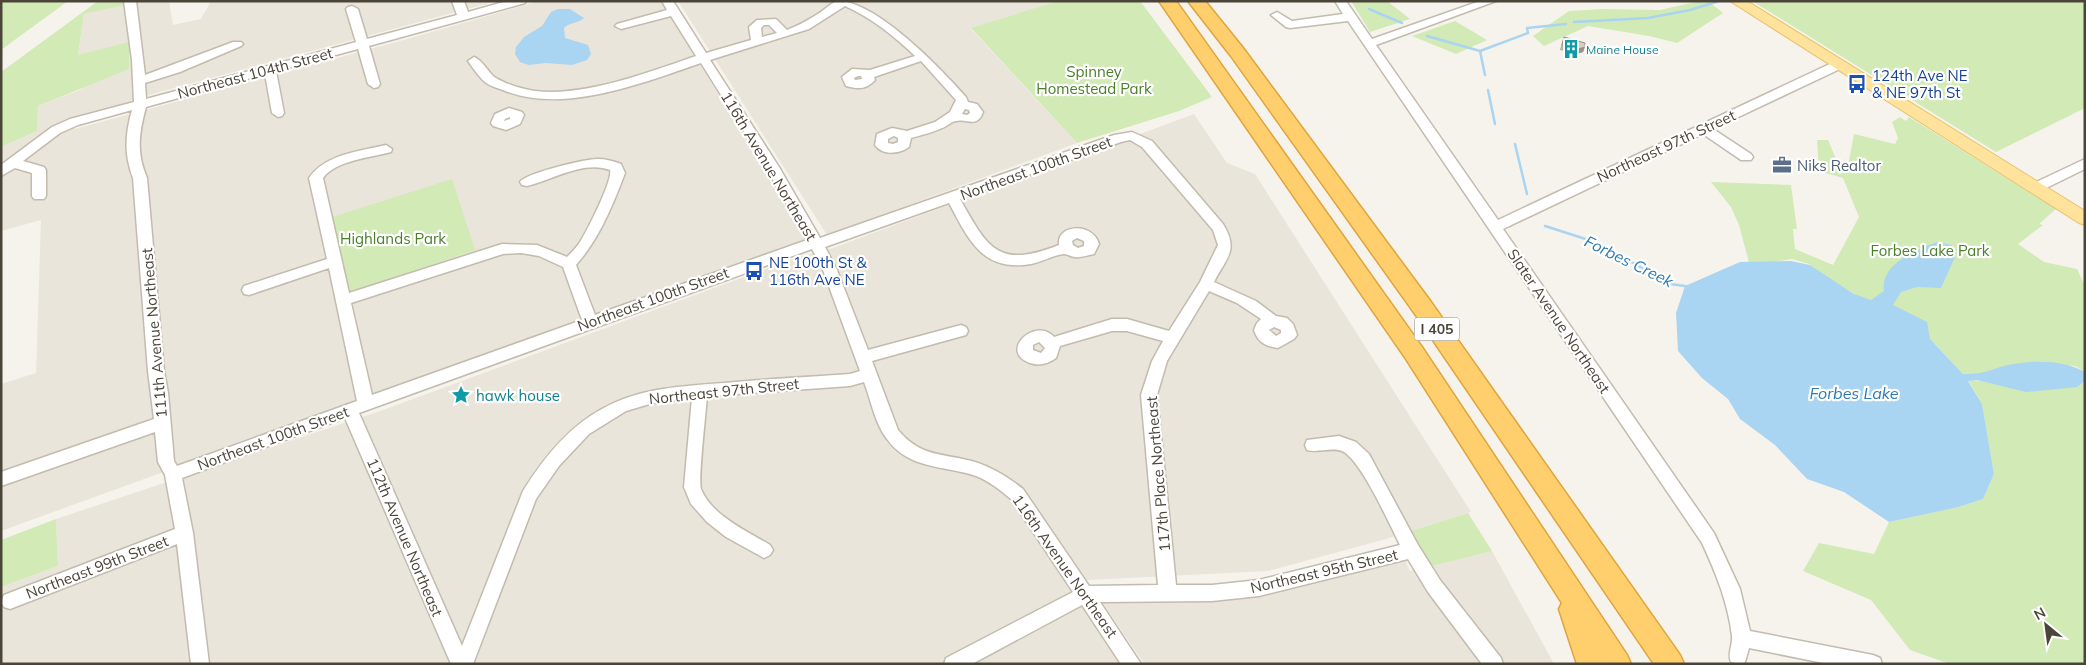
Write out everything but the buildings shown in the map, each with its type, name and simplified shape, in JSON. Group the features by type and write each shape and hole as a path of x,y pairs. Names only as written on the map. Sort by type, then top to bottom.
{"highway":[{"name":"I 405","path":"1167,1 1414,353 1617,664"},
{"name":"I 405","path":"1196,1 1237,52 1423,308 1670,664"},
{"path":"1566,584 1591,664"}],"main road":[{"path":"1737,1 2085,219"}],"street":[{"name":"111th Avenue Northeast","path":"130,1 138,60 140,104 134,121 133,161 140,178 166,462 173,474 184,533 200,664"},
{"path":"458,1 464,18"},
{"name":"Northeast 104th Street","path":"1,172 64,126 521,1"},
{"path":"474,61 490,80 516,92 528,94 570,94 607,89 785,34 805,26 844,1 881,19 923,57 962,100 957,110 941,124 905,136"},
{"name":"Slater Avenue Northeast","path":"1340,1 1708,538 1731,589 1742,638 1738,656"},
{"path":"1369,44 1491,1"},
{"path":"621,26 670,7"},
{"name":"116th Avenue Northeast","path":"670,7 703,58 830,270 891,433 898,444 911,454 929,460 971,468 989,474 1005,484 1027,506 1132,664"},
{"path":"352,9 374,84"},
{"path":"1276,15 1295,29 1350,17"},
{"path":"756,42 755,27 761,22 772,22 785,34"},
{"path":"138,81 160,76 208,54 237,44"},
{"path":"868,75 923,57"},
{"name":"Northeast 97th Street","path":"1495,227 1838,65"},
{"path":"270,70 278,114"},
{"path":"513,112 528,94"},
{"path":"957,110 969,119 976,115"},
{"path":"1703,128 1746,157"},
{"name":"Northeast 100th Street","path":"173,474 803,246 816,244 953,198 1119,138 1127,136 1137,138"},
{"name":"117th Place Northeast","path":"1137,138 1146,144 1218,227 1224,237 1225,247 1207,285 1173,338 1152,378 1150,395 1168,593"},
{"name":"112th Avenue Northeast","path":"386,149 329,166 320,172 316,178 344,300 358,407 462,664"},
{"path":"527,182 597,162 611,164 616,167 618,174 612,190 585,246 569,264"},
{"path":"13,163 39,170 39,196"},
{"path":"2034,188 2085,163"},
{"path":"953,198 978,243 995,256 1022,261 1066,248"},
{"path":"344,300 502,249 529,247 540,250 569,264 590,322"},
{"path":"249,290 335,261"},
{"path":"1207,285 1256,307 1268,315 1272,321"},
{"path":"1052,343 1112,325 1128,325 1173,338"},
{"path":"862,358 961,331"},
{"name":"Northeast 97th Street","path":"462,664 520,516 539,478 583,430 607,413 645,399 700,391 850,380 869,375"},
{"path":"700,391 692,487 696,498 714,520 764,550"},
{"path":"1,479 162,423"},
{"path":"1313,445 1339,443 1350,447 1363,459 1412,550 1434,586 1494,664"},
{"name":"Northeast 99th Street","path":"10,601 184,533"},
{"name":"Northeast 95th Street","path":"953,664 1086,594 1212,593 1259,588 1412,550"},
{"path":"1742,638 1873,664"}],"shaded area":[{"path":"134,1 169,1 173,25 201,19 211,1 497,1 156,93 76,119 75,129 411,38 539,1 662,1 805,239 1,531 1,384 36,373 41,220 1,231 1,147 37,131 38,106 82,89 78,55 84,14"},
{"path":"678,1 1058,1 971,29 1077,143 827,235"},
{"path":"1194,114 1227,163 1255,174 1471,512 1386,539 1268,571 1067,581 1122,664 1,664 1,587 58,566 56,519 383,410 798,257 833,248"},
{"path":"1492,551 1554,664 1144,664 1100,599 1306,583 1405,560 1410,571"}],"green space":[{"path":"1,1 68,1 1,50"},
{"path":"98,1 123,1 124,5 84,14 78,55 129,42 129,69 38,106 37,131 1,147 1,72"},
{"name":"Spinney Homestead Park","path":"1058,1 1140,1 1212,97 1179,111 1077,143 971,28"},
{"path":"1351,1 1387,1 1410,19 1370,32"},
{"path":"1708,1 1723,13 1677,43 1649,36 1588,26 1544,46 1533,36 1569,11 1603,9 1660,10"},
{"path":"1752,1 2085,1 2085,108 1996,152"},
{"path":"1455,21 1487,40 1456,54 1412,36"},
{"name":"Forbes Lake Park","path":"1900,117 1906,121 1909,117 2056,209 2039,224 2043,225 2018,244 2044,262 2077,269 2085,286 2085,372 2075,366 2026,363 1998,368 1983,374 1963,374 1936,345 1809,264 1792,259 1750,266 1739,225 1731,207 1711,182 1791,185 1797,229 1793,229 1795,249 1833,265 1859,217 1843,178 1819,171 1817,140 1828,140 1837,161 1848,166 1854,134 1895,144 1898,138 1892,122"},
{"name":"Highlands Park","path":"452,179 475,250 348,293 332,217"},
{"path":"1968,380 2077,387 2085,381 2085,664 1950,664 1910,650 1871,600 1803,571 1819,543 1874,554 1889,522 1959,507 1983,499 1994,474 1982,404"},
{"path":"1468,513 1492,551 1428,567 1408,532"},
{"path":"56,519 58,566 1,587 1,540"}],"water":[{"path":"558,9 570,9 584,18 564,28 565,38 588,45 591,54 587,60 572,65 546,63 529,65 520,62 515,54 516,47 524,37 542,26 551,12"},
{"name":"Forbes Lake","path":"1937,242 1952,245 1955,257 1941,288 1917,287 1901,292 1893,305 1927,322 1930,339 1963,374 1981,373 2019,363 2053,362 2075,367 2085,372 2085,381 2077,387 2026,392 1977,380 1968,381 1982,404 1994,474 1983,499 1959,507 1889,522 1844,492 1807,479 1775,445 1740,419 1728,399 1702,378 1678,351 1676,313 1685,286 1740,262 1791,261 1810,265 1854,294 1871,300 1884,291 1884,281 1893,266 1919,249"}],"waterway":[{"path":"1574,22 1648,18 1690,10 1719,1"},
{"name":"Forbes Creek","path":"1369,9 1402,23"},
{"path":"1480,51 1528,33 1527,28 1566,24"},
{"name":"Forbes Creek","path":"1427,36 1480,51"},
{"name":"Forbes Creek","path":"1480,51 1485,75"},
{"name":"Forbes Creek","path":"1488,90 1495,124"},
{"name":"Forbes Creek","path":"1515,144 1527,194"},
{"name":"Forbes Creek","path":"1545,226 1598,243 1670,284 1685,286"}],"place":[{"name":"Maine House","path":"1571,49"},
{"name":"124th Ave NE & NE 97th St","path":"1857,84"},
{"name":"Niks Realtor","path":"1782,165"},
{"name":"NE 100th St & 116th Ave NE","path":"754,271"},
{"name":"hawk house","path":"461,395"}]}
